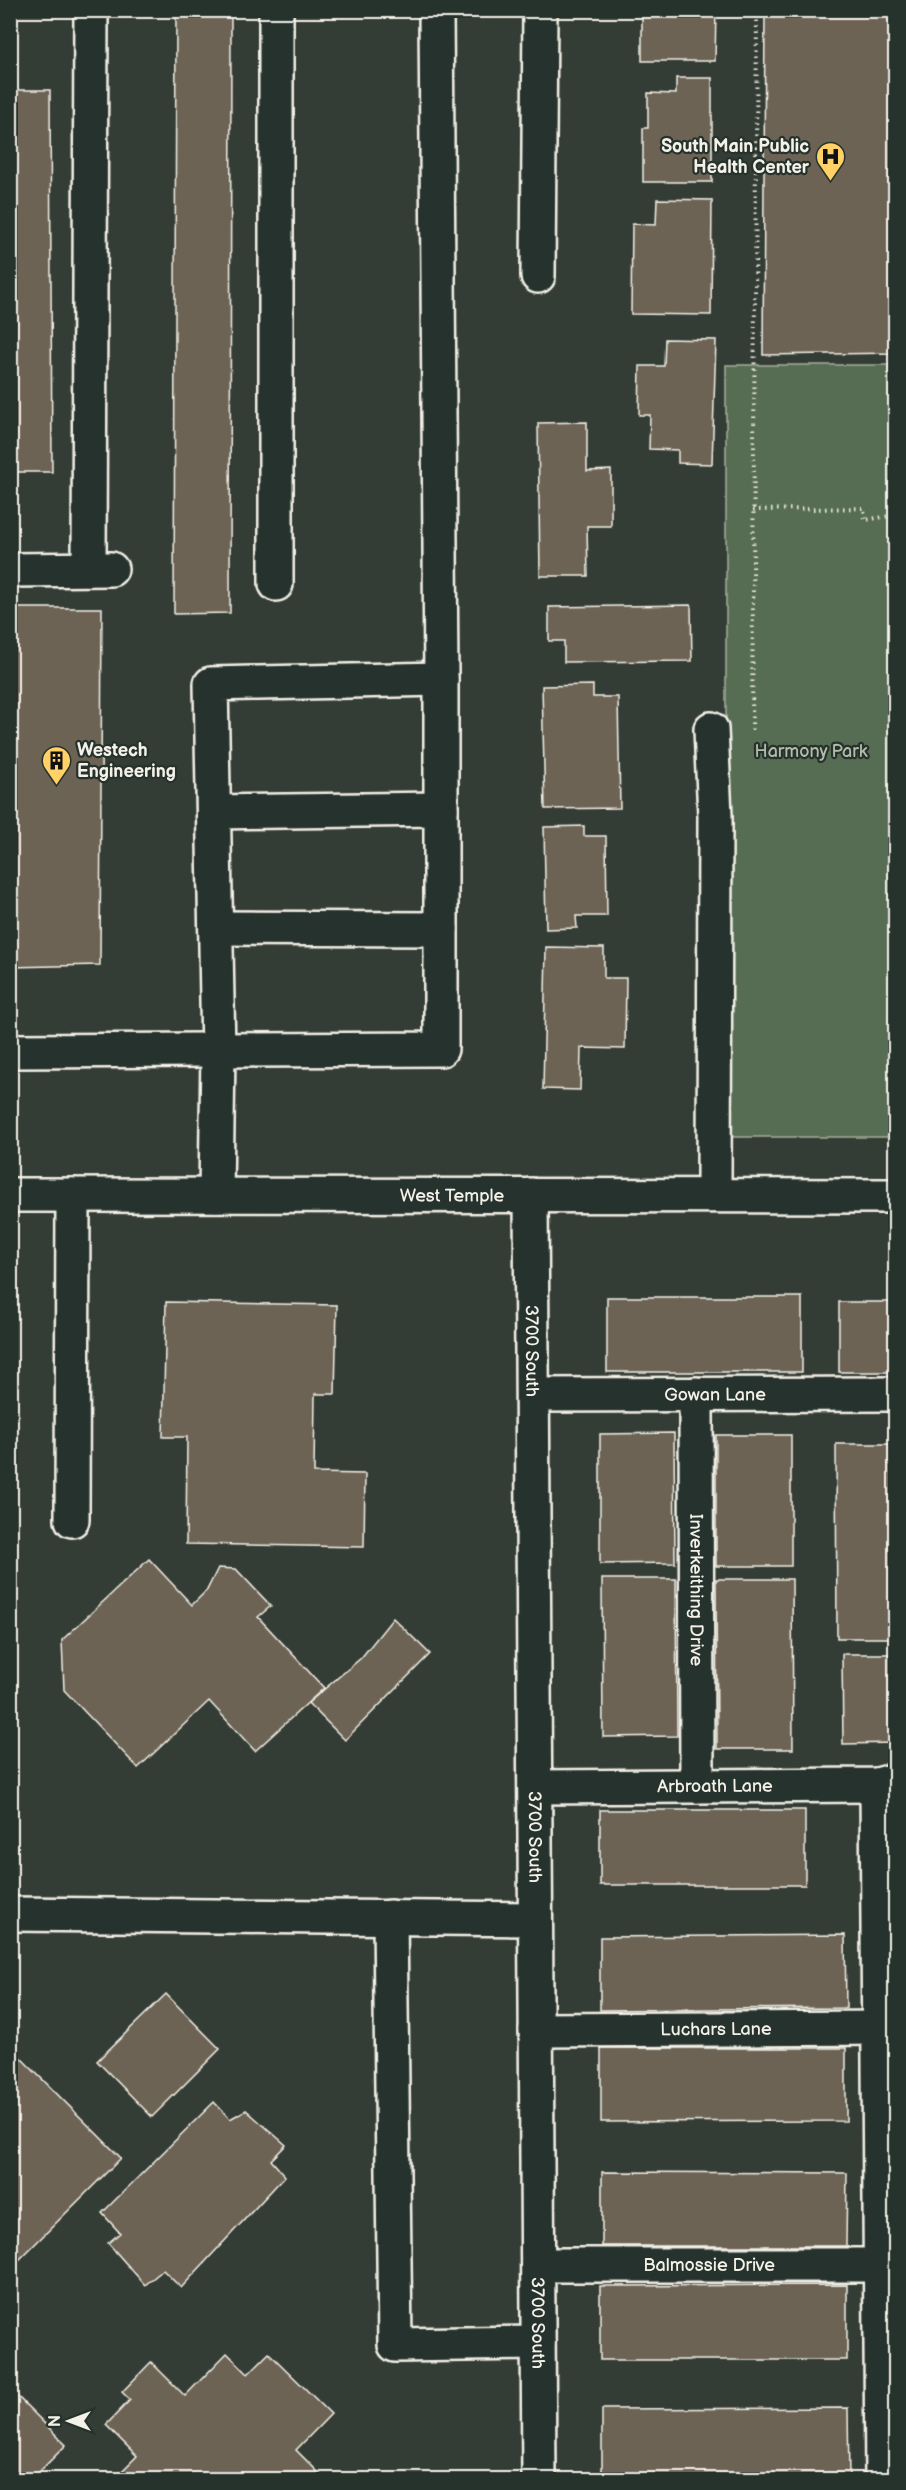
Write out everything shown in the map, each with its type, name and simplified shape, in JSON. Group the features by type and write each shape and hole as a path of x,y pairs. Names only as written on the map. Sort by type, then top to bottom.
{"street":[{"path":"10,570 100,569 91,10"},
{"path":"276,10 276,584"},
{"path":"10,1051 218,1052 441,1049 436,10"},
{"path":"538,276 540,10"},
{"path":"216,1195 218,1052 211,684 441,679"},
{"path":"711,729 715,816 714,1195"},
{"path":"213,812 441,809"},
{"path":"216,928 441,929"},
{"path":"72,1520 73,1195"},
{"name":"3700 South","path":"531,1195 539,2480"},
{"name":"West Temple","path":"10,1196 896,1196"},
{"name":"Inverkeithing Drive","path":"696,1394 697,1786"},
{"name":"Gowan Lane","path":"533,1395 896,1394"},
{"path":"882,2480 888,2265 886,1783"},
{"name":"Arbroath Lane","path":"535,1787 886,1783"},
{"path":"10,1914 536,1919"},
{"path":"390,1917 395,2345 538,2343"},
{"name":"Luchars Lane","path":"536,2030 887,2029"},
{"name":"Balmossie Drive","path":"538,2265 888,2265"}],"path":[{"path":"753,456 757,10"},
{"path":"753,510 864,508 865,520 896,514"}],"green space":[{"name":"Harmony Park","path":"726,365 895,365 895,1137 726,1137"}],"building":[{"path":"176,10 231,10 230,613 174,614"},
{"path":"642,10 716,10 715,61 642,61"},
{"name":"South Main Public Health Center","path":"765,10 896,10 896,353 763,355"},
{"path":"676,78 712,78 712,182 643,182 643,128 648,128 648,93 676,94"},
{"path":"10,90 50,90 52,472 10,472"},
{"path":"657,199 712,200 711,315 631,314 632,224 656,225"},
{"path":"665,339 716,340 712,464 678,463 678,450 649,449 650,415 639,415 640,366 664,366"},
{"path":"587,422 587,471 611,470 611,526 587,526 588,576 540,576 538,423"},
{"path":"691,605 692,661 564,662 564,641 549,641 549,607"},
{"name":"Westech Engineering","path":"10,608 102,608 100,965 10,967"},
{"path":"593,685 593,697 618,697 620,808 545,809 542,686"},
{"path":"584,826 584,836 606,836 607,916 576,916 577,928 546,929 544,827"},
{"path":"546,947 604,948 604,978 626,978 625,1049 581,1048 580,1090 543,1089"},
{"path":"607,1297 802,1297 802,1372 607,1372"},
{"path":"166,1302 337,1305 335,1394 315,1394 314,1473 365,1474 364,1547 186,1544 187,1437 163,1437"},
{"path":"839,1302 896,1302 896,1372 839,1372"},
{"path":"674,1433 675,1563 600,1564 600,1434"},
{"path":"716,1435 791,1435 791,1566 716,1566"},
{"path":"836,1444 896,1444 896,1638 837,1638"},
{"path":"149,1559 192,1605 207,1590 218,1568 236,1569 271,1606 258,1617 324,1688 255,1751 209,1701 138,1768 64,1690 62,1640"},
{"path":"602,1579 676,1579 677,1736 603,1737"},
{"path":"716,1579 792,1579 793,1749 717,1749"},
{"path":"393,1618 430,1654 345,1740 308,1703 361,1658"},
{"path":"842,1654 896,1654 896,1743 843,1744"},
{"path":"600,1810 805,1810 805,1885 600,1885"},
{"path":"845,1935 846,2008 600,2010 600,1937"},
{"path":"166,1994 220,2049 152,2117 97,2061"},
{"path":"601,2048 846,2048 846,2121 601,2122"},
{"path":"17,2054 121,2158 10,2269 10,2061"},
{"path":"214,2102 230,2119 246,2110 286,2145 271,2160 285,2176 181,2288 163,2270 145,2285 108,2243 120,2233 102,2213"},
{"path":"602,2172 847,2173 846,2246 602,2246"},
{"path":"847,2285 847,2360 600,2360 600,2286"},
{"path":"227,2353 248,2374 269,2353 331,2414 296,2450 326,2480 113,2480 137,2456 106,2425 130,2400 122,2392 151,2362 185,2396"},
{"path":"10,2389 66,2445 37,2474 42,2480 10,2480"},
{"path":"848,2408 849,2480 602,2480 602,2409"}],"place":[{"name":"South Main Public Health Center","path":"830,182"},
{"name":"Westech Engineering","path":"56,786"}]}
